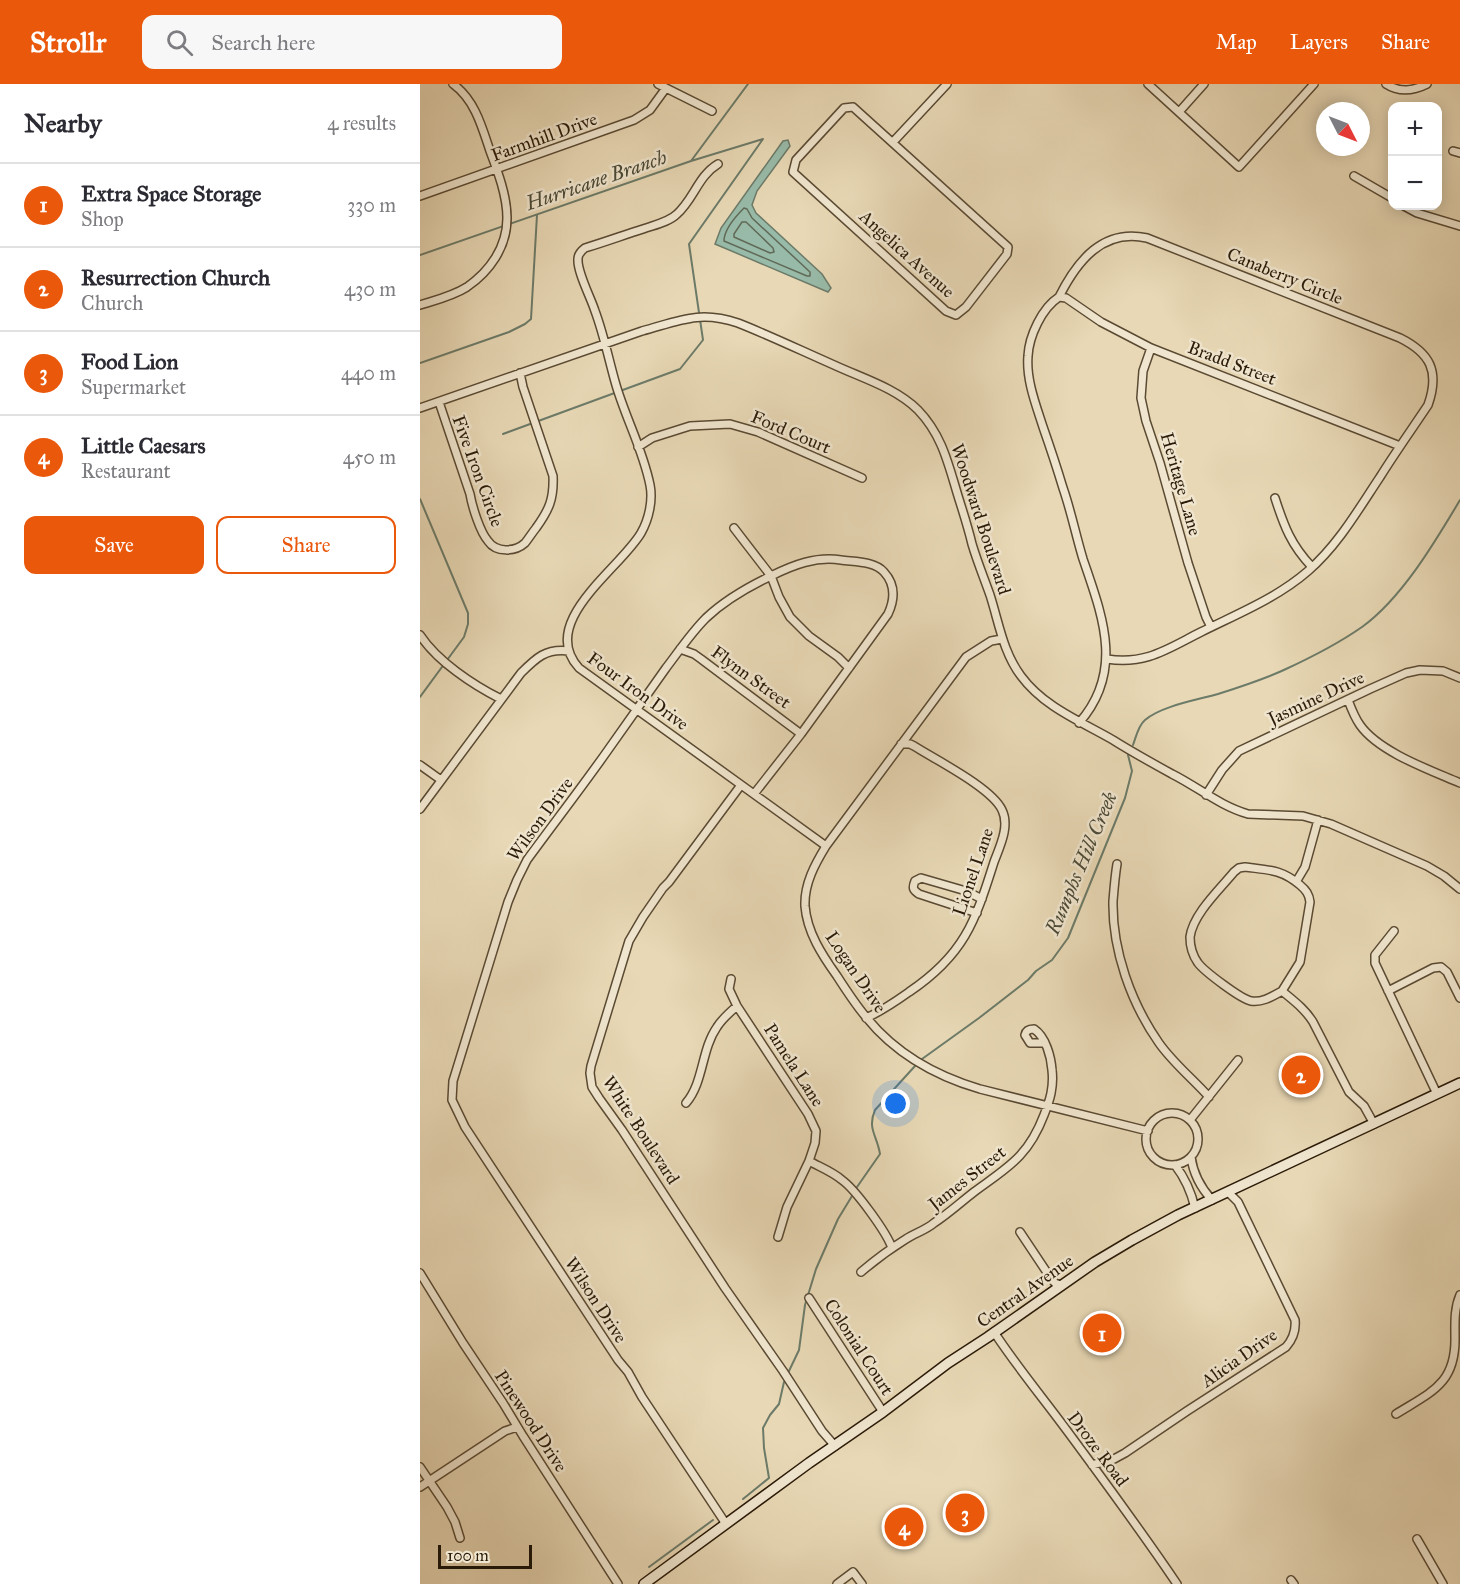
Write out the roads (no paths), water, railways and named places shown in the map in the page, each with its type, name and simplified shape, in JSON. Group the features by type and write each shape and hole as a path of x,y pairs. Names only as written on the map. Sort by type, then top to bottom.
{"street":[{"path":"420,305 466,287 484,272 498,254 504,239 507,216 497,170 478,116 465,96 453,84"},
{"path":"658,84 712,111"},
{"path":"893,142 947,84"},
{"path":"1148,84 1239,167 1314,84"},
{"path":"1179,112 1204,84"},
{"path":"1386,84 1402,91 1416,90 1427,84"},
{"name":"Farmhill Drive","path":"420,196 643,116 666,88"},
{"name":"Angelica Avenue","path":"854,107 893,142 1008,247 1007,254 966,307 956,315 946,311 793,172 796,160 844,108 854,107"},
{"name":"Four Iron Drive","path":"718,164 702,177 685,206 675,217 585,248 579,255 580,270 596,312 616,384 651,488 650,505 645,524 638,537 581,603 568,630 567,640 572,659 579,668 826,846"},
{"path":"1354,176 1388,196"},
{"path":"1411,210 1460,225"},
{"name":"Canaberry Circle","path":"1079,723 1102,683 1107,659 1107,643 1103,621 1040,418 1028,367 1028,350 1036,327 1054,300 1059,297 1080,263 1103,243 1124,236 1139,236 1400,338 1420,350 1429,364 1433,380 1428,405 1343,532 1312,567 1284,589 1146,658 1128,661 1107,659"},
{"name":"Bradd Street","path":"1059,297 1066,298 1101,322 1151,348 1400,446"},
{"name":"Woodward Boulevard","path":"420,408 680,319 710,317 729,320 794,346 870,381 904,399 918,411 940,441 1008,654 1016,669 1044,700 1079,723 1224,804 1248,814 1303,816 1339,827 1427,866 1460,888"},
{"name":"Heritage Lane","path":"1151,348 1143,371 1141,398 1188,563 1211,627"},
{"name":"Five Iron Circle","path":"438,402 485,537 488,542 499,549 515,549 525,542 545,515 552,500 554,486 554,476 520,373"},
{"name":"Ford Court","path":"638,447 652,438 690,426 730,424 751,429 862,478"},
{"path":"1275,498 1291,540 1312,567"},
{"path":"734,528 771,576 790,617 809,636 849,668"},
{"name":"Wilson Drive","path":"726,1524 465,1127 453,1100 453,1081 517,880 527,860 694,631 718,608 750,587 803,562 835,559 870,564 881,569 892,584 893,596 890,608 876,632 754,794"},
{"path":"420,635 440,659 487,692 501,699"},
{"name":"Logan Drive","path":"1002,639 991,641 966,657 826,846 808,883 805,905 807,921 820,951 866,1018 910,1057 956,1082 1148,1131"},
{"name":"Flynn Street","path":"680,649 701,659 801,734"},
{"path":"420,809 521,673 538,657 555,650 569,651"},
{"name":"Jasmine Drive","path":"1206,795 1222,770 1239,751 1406,673 1428,669 1443,671 1460,678"},
{"path":"1348,700 1358,722 1375,740 1392,752 1460,783"},
{"name":"Lionel Lane","path":"866,1018 883,1010 919,986 944,965 965,938 982,899 1003,836 1005,823 1003,812 997,802 983,789 914,746 901,744"},
{"path":"420,765 441,780"},
{"name":"White Boulevard","path":"741,785 663,888 633,932 591,1066 590,1080 599,1098 725,1288 774,1356 822,1431 835,1446"},
{"path":"1296,882 1305,867 1318,820"},
{"path":"1116,864 1113,898 1115,929 1119,953 1137,1004 1150,1030 1163,1048 1209,1097"},
{"path":"1239,868 1279,872 1291,877 1309,895 1310,902 1300,962 1282,991 1260,1002 1252,1001 1237,994 1201,967 1193,955 1190,937 1193,925 1239,868"},
{"path":"977,913 919,894 913,887 915,881 921,878 966,891 982,899"},
{"path":"1394,931 1375,955 1375,963 1437,1094"},
{"path":"1388,990 1433,968 1441,967 1447,972 1460,998"},
{"name":"Pamela Lane","path":"731,979 729,989 737,1006 812,1119 816,1137 809,1161 787,1207 778,1237"},
{"path":"1282,991 1306,1012 1349,1092 1364,1106 1374,1124"},
{"path":"686,1103 694,1092 715,1028 737,1006"},
{"name":"James Street","path":"861,1272 892,1248 932,1225 1014,1162 1032,1142 1053,1089 1052,1068 1045,1043"},
{"path":"1190,1120 1238,1060"},
{"name":"Central Avenue","path":"644,1584 948,1363 1095,1262 1195,1208 1460,1083"},
{"path":"1164,1114 1178,1114 1190,1120 1197,1130 1198,1142 1191,1157 1175,1165 1162,1162 1151,1154 1147,1142 1148,1131 1153,1122 1164,1114"},
{"path":"1191,1157 1192,1165 1204,1191 1212,1200"},
{"path":"809,1161 850,1186 892,1248"},
{"path":"1175,1165 1190,1189 1195,1208"},
{"name":"Alicia Drive","path":"1092,1465 1114,1459 1286,1347 1290,1342 1295,1320 1238,1202 1228,1192"},
{"path":"1020,1232 1050,1277 1055,1283 1061,1285"},
{"name":"Pinewood Drive","path":"420,1275 618,1584"},
{"path":"1396,1414 1435,1389 1449,1373 1454,1359 1456,1308 1460,1295"},
{"name":"Colonial Court","path":"809,1298 883,1412"},
{"name":"Droze Road","path":"994,1332 1177,1584"},
{"path":"420,1487 505,1431 517,1426"},
{"path":"420,1467 447,1507 460,1538"},
{"path":"1417,1539 1443,1584"},
{"path":"837,1584 853,1572 862,1584"}],"water":[{"path":"788,140 790,146 757,191 752,205 756,213 822,274 831,288 828,292 715,244 721,228 783,141"}],"waterway":[{"name":"Hurricane Branch","path":"691,161 748,84"},
{"path":"420,255 691,161 763,139 689,244 703,340 680,369 503,434"},
{"path":"420,363 509,332 531,319 537,215"},
{"path":"420,499 468,613 468,624 464,637 420,697"},
{"name":"Rumphs Hill Creek","path":"1133,745 1141,725 1152,715 1170,707 1218,694 1278,673 1325,650 1362,627 1377,615 1404,585 1429,551 1460,500"},
{"name":"Rumphs Hill Creek","path":"922,1059 1028,980 1052,960 1068,938 1125,798 1132,771 1128,755"},
{"name":"Rumphs Hill Creek","path":"857,1187 880,1154 872,1127 875,1110 915,1066"},
{"name":"Rumphs Hill Creek","path":"789,1371 799,1350 805,1305 816,1269 838,1219 852,1196"},
{"name":"Rumphs Hill Creek","path":"743,1499 769,1478 763,1428 779,1404 784,1382"},
{"name":"Rumphs Hill Creek","path":"649,1567 713,1520"}],"place":[{"name":"Resurrection Church","path":"1301,1075"},
{"name":"Extra Space Storage","path":"1102,1333"},
{"name":"Food Lion","path":"965,1513"},
{"name":"Little Caesars","path":"904,1527"}]}
